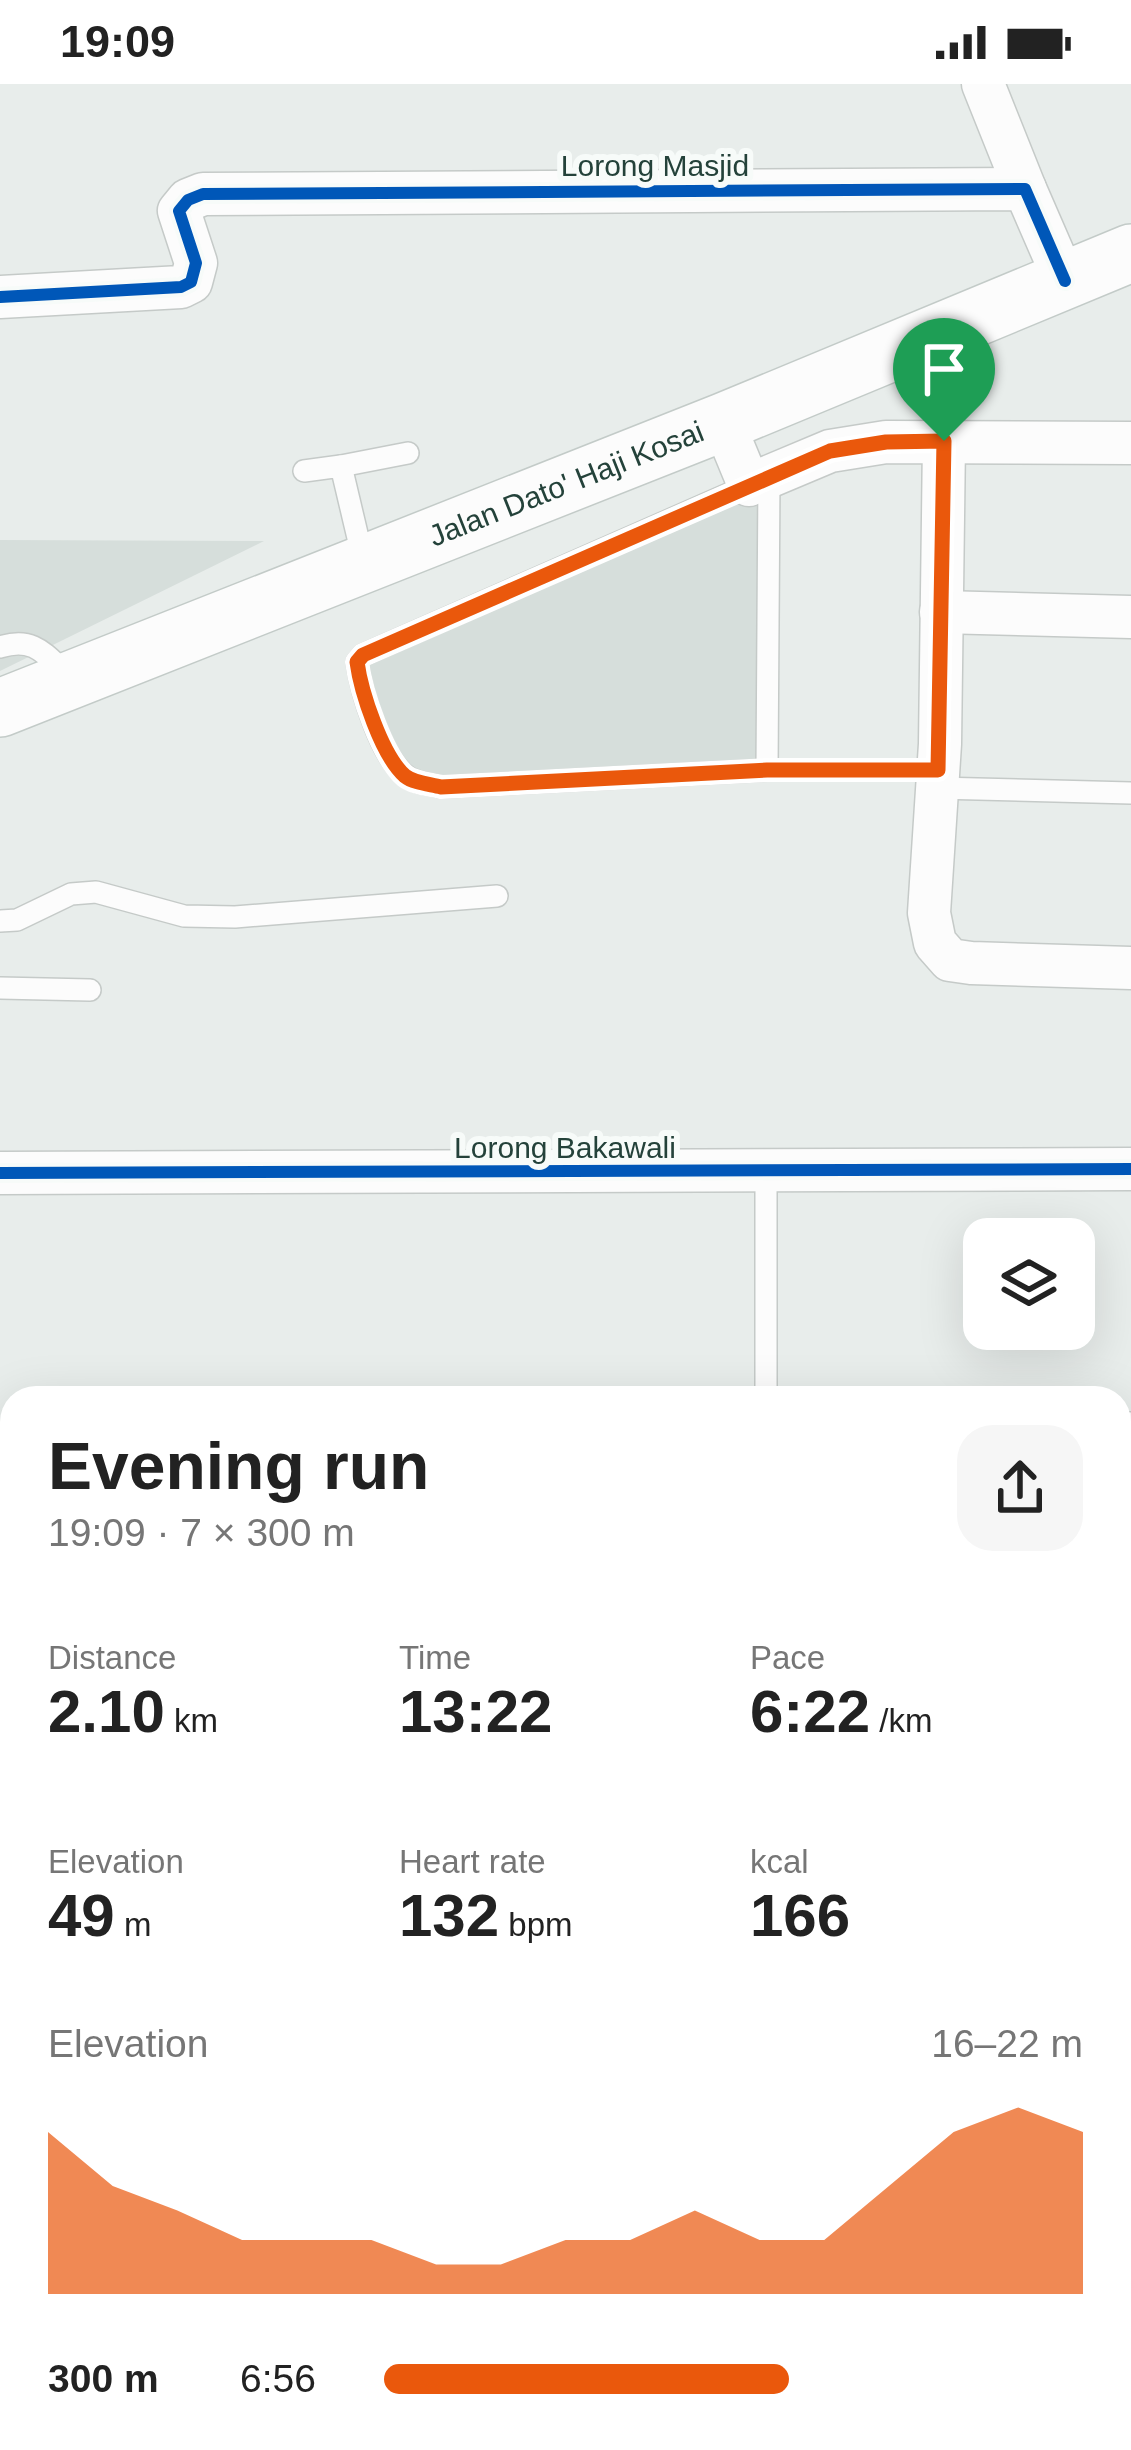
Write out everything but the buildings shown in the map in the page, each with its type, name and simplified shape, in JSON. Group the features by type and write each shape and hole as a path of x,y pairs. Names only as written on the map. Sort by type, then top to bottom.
{"main road":[{"name":"Jalan Dato' Haji Kosai","path":"0,707 365,566 1131,253"}],"street":[{"path":"983,84 1065,281"},
{"name":"Lorong Masjid","path":"0,297 181,287 191,281 196,263 179,211 188,200 203,194 1025,189"},
{"path":"723,422 759,481 830,451 886,442 1131,442"},
{"path":"944,441 938,779 929,913 935,943 950,960 971,963 1131,968"},
{"path":"941,612 1131,617"},
{"name":"Lorong Bakawali","path":"0,1173 1131,1169"}],"lane":[{"path":"304,471 407,453"},
{"path":"341,466 365,566"},
{"path":"767,770 759,481 363,655 357,662 389,758 408,779 441,787 767,770 1131,793"},
{"path":"0,647 19,641 37,647 73,680"},
{"path":"0,921 17,920 70,894 96,892 184,916 235,917 497,896"},
{"path":"0,988 90,990"},
{"path":"766,1171 766,1386"}],"shaded area":[{"path":"760,467 758,781 440,795 384,765 349,681 351,659 364,645"},
{"path":"0,540 264,541 0,671"}],"cycle path":[{"path":"0,297 181,287 191,282 196,263 179,211 188,200 203,194 1025,189 1065,281"},
{"path":"0,1173 1131,1169"}],"route":[{"path":"944,441 938,770 767,770 441,787 408,779 389,758 359,678 357,662 363,655 830,451 886,442 944,441"}]}
